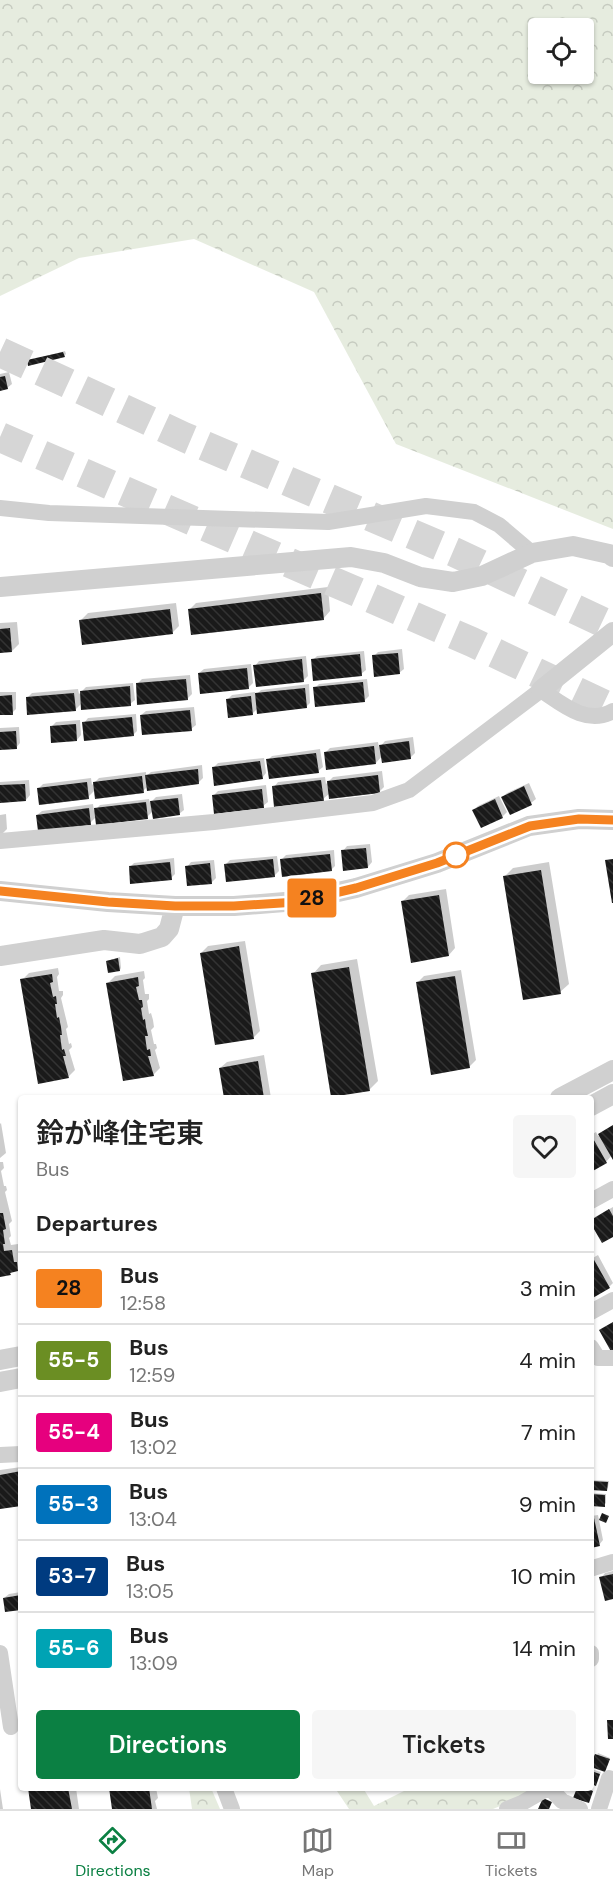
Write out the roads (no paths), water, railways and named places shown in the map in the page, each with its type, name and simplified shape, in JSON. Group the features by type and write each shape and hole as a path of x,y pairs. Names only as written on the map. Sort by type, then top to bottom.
{"street":[{"path":"0,508 49,513 328,522 426,506 474,512 499,525 532,553"},
{"path":"0,587 351,557 384,563 420,577 453,582 482,576 532,553 573,546 609,554 613,557"},
{"path":"0,841 214,822 373,803 409,790 613,632"},
{"path":"541,690 578,714 605,716 613,711"},
{"path":"0,891 175,906 234,906 297,902 356,888 437,863 530,826 579,819 613,820"},
{"path":"0,956 104,940 140,944 162,938 169,929 175,906"},
{"path":"566,1095 613,1070"},
{"path":"594,1104 613,1094"},
{"path":"594,1199 613,1189"},
{"path":"594,1310 613,1300"},
{"path":"594,1352 598,1358 613,1358"},
{"path":"0,1360 18,1357"},
{"path":"0,1382 18,1379"},
{"path":"0,1455 18,1454"},
{"path":"594,1568 613,1562"},
{"path":"0,1653 11,1727"},
{"path":"599,1809 609,1778"},
{"path":"225,1791 231,1809"},
{"path":"507,1809 544,1791"},
{"path":"552,1791 562,1801 580,1809"}],"tunnel":[{"path":"0,352 184,437 454,552 613,627"},
{"path":"0,437 472,642 613,709"}]}
